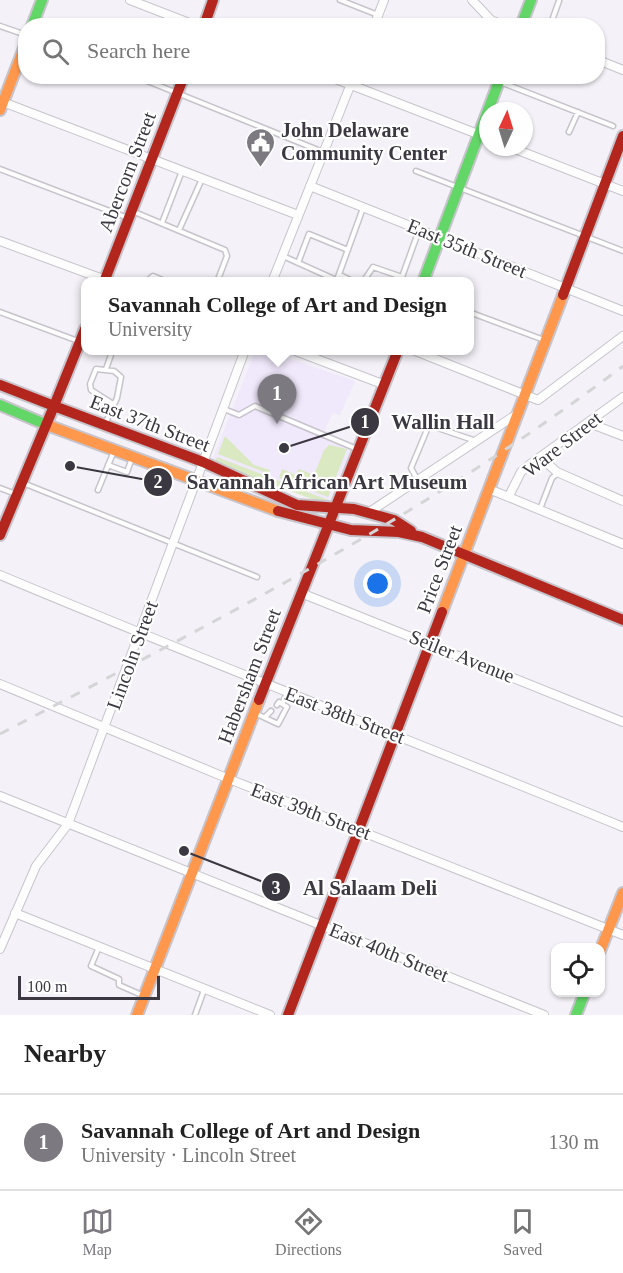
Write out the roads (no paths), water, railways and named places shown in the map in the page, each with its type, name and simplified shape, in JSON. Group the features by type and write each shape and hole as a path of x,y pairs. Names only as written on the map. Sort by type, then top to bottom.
{"main road":[{"path":"35,18 42,0"},
{"path":"207,18 213,0"},
{"path":"524,18 531,0"},
{"path":"1,104 18,63"},
{"name":"Abercorn Street","path":"107,277 181,84"},
{"path":"493,102 499,84"},
{"name":"Price Street","path":"288,1015 526,396 623,136"},
{"path":"425,277 459,186 479,145"},
{"path":"0,535 80,342"},
{"name":"Habersham Street","path":"141,1014 144,996 254,712 396,355"},
{"name":"East 37th Street","path":"0,384 203,462 297,505 315,508 337,507 368,513 394,520 422,537"},
{"name":"East 37th Street","path":"0,405 273,510 327,526 351,530 399,532 422,537 623,620"},
{"path":"603,943 623,893"},
{"path":"576,1015 583,997"}],"street":[{"path":"129,0 168,18"},
{"path":"377,18 384,0"},
{"path":"472,0 489,18"},
{"path":"605,63 623,70"},
{"path":"274,277 350,85 479,135"},
{"path":"1,104 298,215"},
{"path":"533,156 623,191"},
{"name":"East 35th Street","path":"310,186 623,311"},
{"path":"0,241 95,277"},
{"path":"423,355 538,400 623,336"},
{"name":"Lincoln Street","path":"0,950 36,866 68,824 243,355"},
{"path":"304,355 385,385"},
{"name":"Ware Street","path":"509,496 521,472 623,397"},
{"path":"368,513 518,413"},
{"path":"589,423 623,436"},
{"path":"540,457 558,472 623,501"},
{"path":"489,489 623,544"},
{"name":"East 38th Street","path":"0,575 265,685 396,734 623,827"},
{"name":"Seiler Avenue","path":"301,593 623,722"},
{"name":"East 39th Street","path":"0,684 105,729 623,936"},
{"name":"East 40th Street","path":"0,796 544,1015"},
{"path":"15,914 270,1015"}],"lane":[{"path":"340,0 378,15"},
{"path":"553,18 559,1"},
{"path":"0,26 18,32"},
{"path":"155,84 323,152"},
{"path":"512,84 613,126"},
{"path":"569,132 578,112"},
{"path":"0,169 130,215 162,223 225,250 226,256 219,277"},
{"path":"162,223 182,170"},
{"path":"416,171 623,251"},
{"path":"179,230 202,178"},
{"path":"336,277 363,207"},
{"path":"403,277 419,229"},
{"path":"298,263 309,234 348,249"},
{"path":"282,256 330,277"},
{"path":"366,277 372,267 397,277"},
{"path":"0,312 80,342"},
{"path":"474,314 546,341"},
{"path":"106,369 111,355"},
{"path":"105,425 113,404 121,377 101,367 93,372 91,390 113,404"},
{"path":"223,409 239,415 255,406 360,450"},
{"path":"418,480 411,468 429,425 477,441"},
{"path":"98,490 114,450"},
{"path":"108,465 127,472 133,457"},
{"path":"540,509 552,478 558,472"},
{"path":"22,483 257,577"},
{"path":"0,488 17,494"},
{"path":"282,704 287,693"},
{"path":"254,712 278,724 287,707 282,704 277,705"},
{"path":"265,717 271,711"},
{"path":"99,947 92,966 119,979 118,985 144,996"},
{"path":"195,1015 205,989"}],"railway":[{"path":"0,734 240,607 397,518 550,419 623,366"}],"place":[{"name":"John Delaware Community Center","path":"260,168"},
{"name":"Savannah College of Art and Design","path":"277,424"},
{"name":"Wallin Hall","path":"284,448"},
{"name":"Savannah African Art Museum","path":"70,466"},
{"name":"Al Salaam Deli","path":"184,851"}]}
